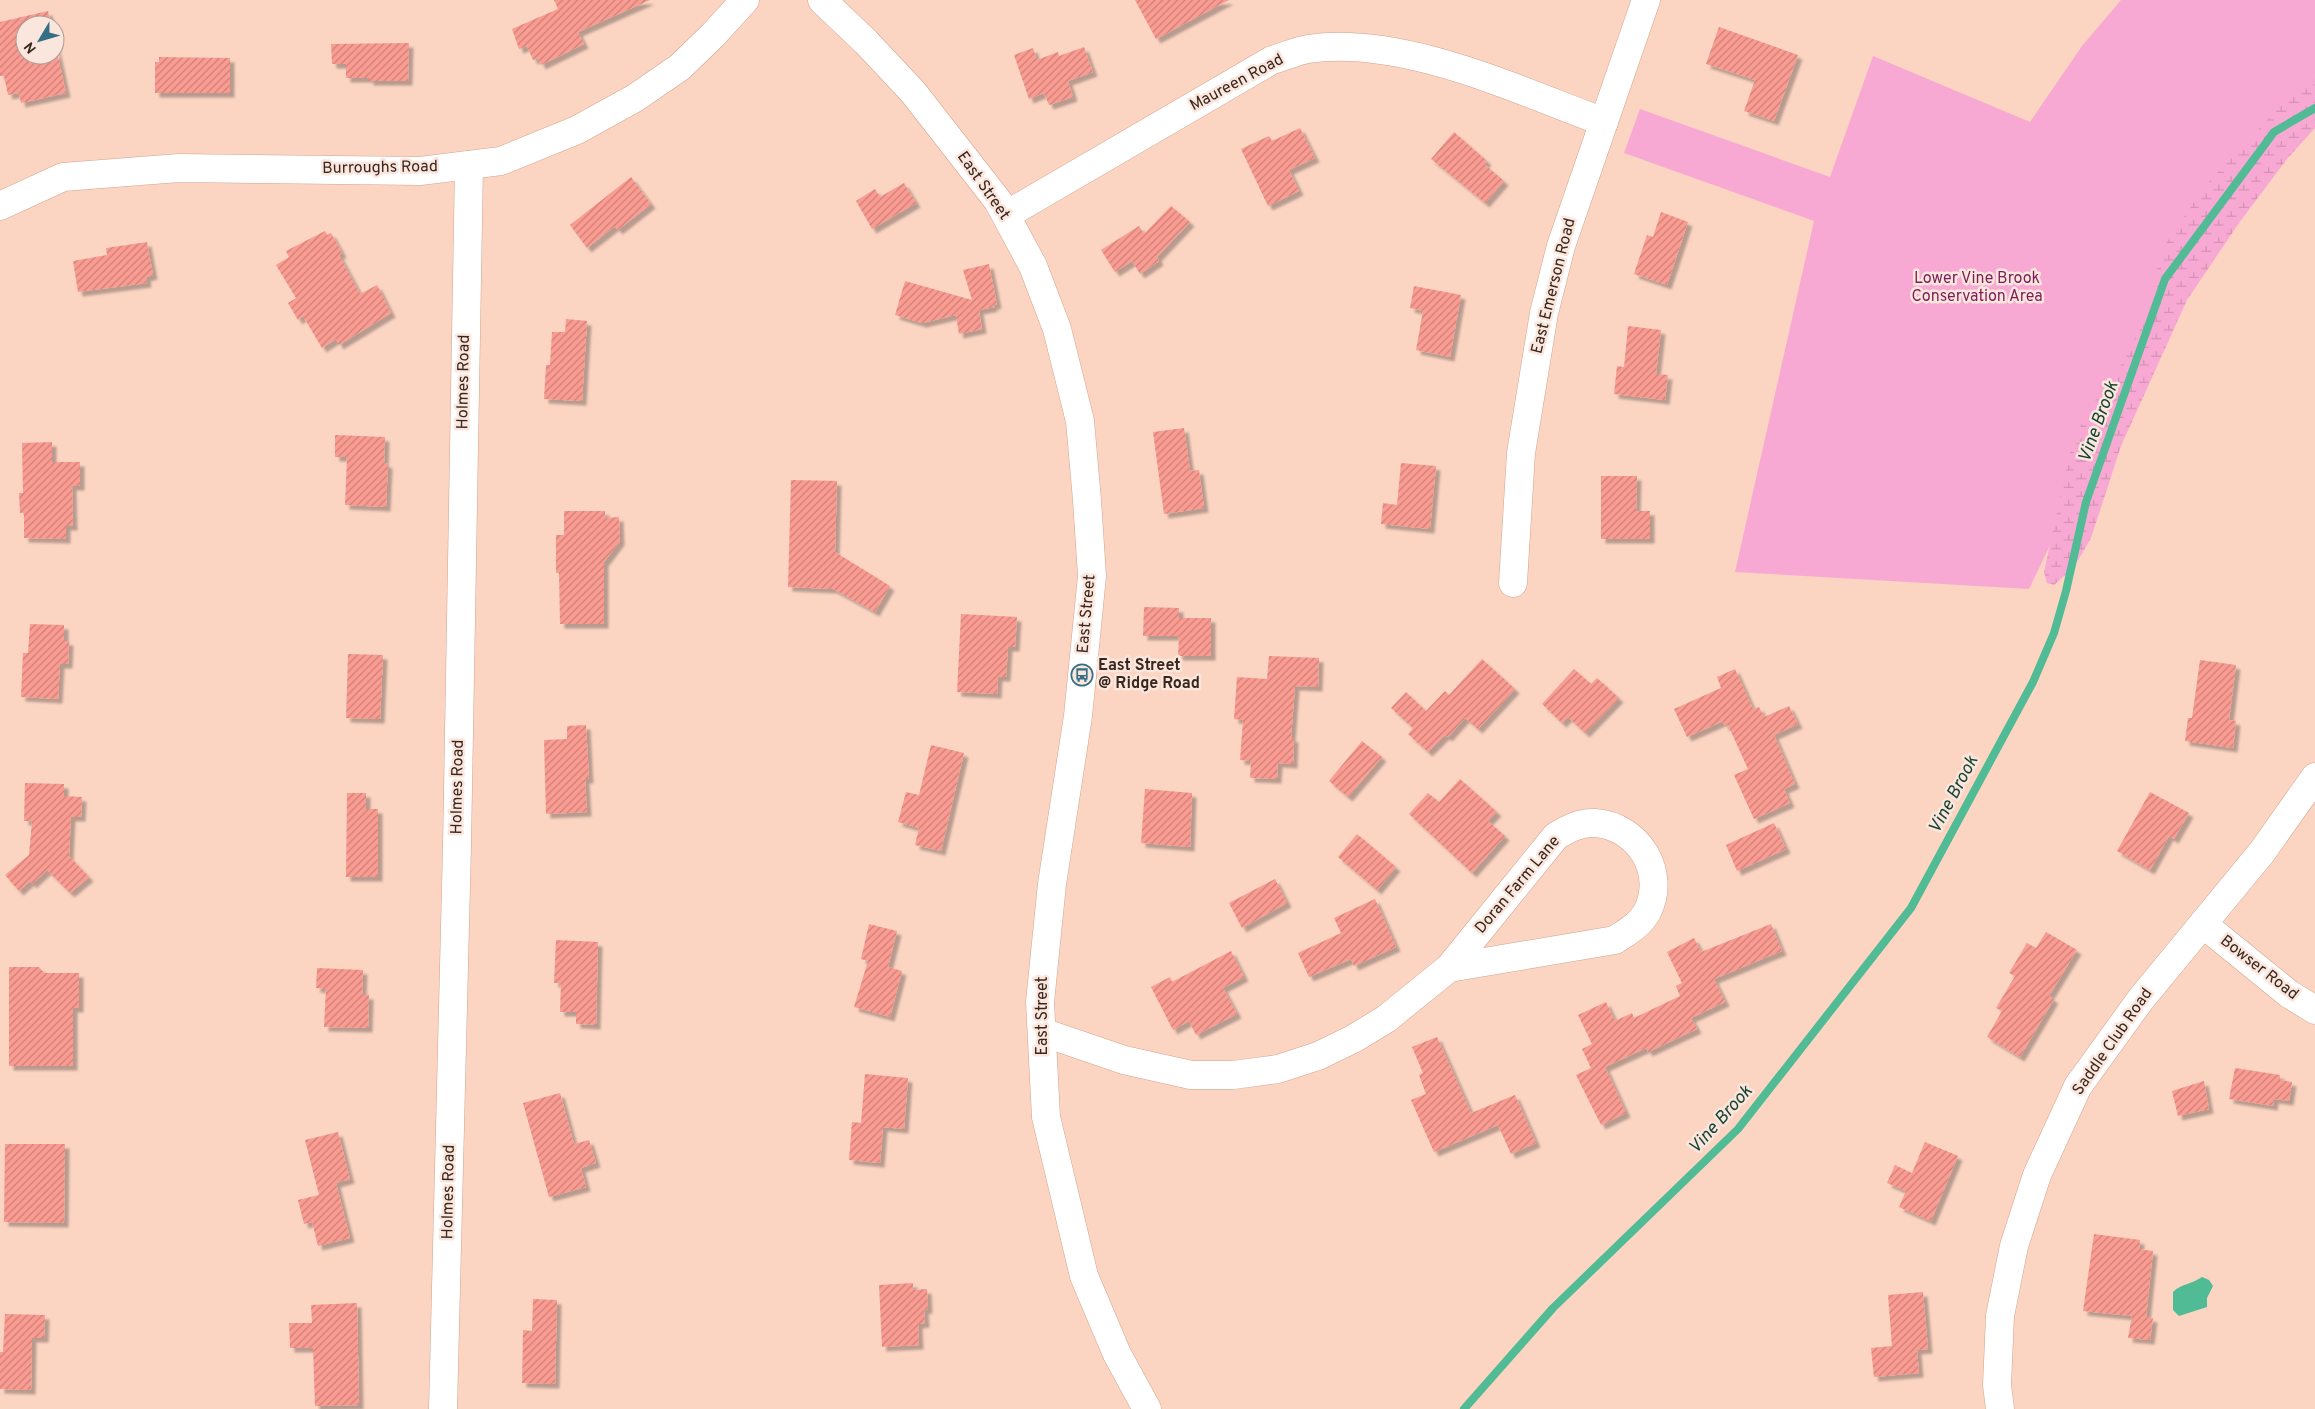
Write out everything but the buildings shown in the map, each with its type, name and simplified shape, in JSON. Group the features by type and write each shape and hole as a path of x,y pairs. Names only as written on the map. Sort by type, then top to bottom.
{"street":[{"name":"Burroughs Road","path":"0,206 63,177 179,168 420,171 501,161 577,130 635,98 680,67 745,0"},
{"name":"East Street","path":"822,0 866,42 913,92 998,201 1033,266 1057,329 1080,421 1088,500 1091,567 1078,716 1052,884 1040,1002 1046,1117 1084,1276 1117,1354 1147,1409"},
{"name":"East Emerson Road","path":"1513,584 1521,453 1544,313 1561,246 1646,0"},
{"name":"Maureen Road","path":"1006,216 1272,60 1308,49 1358,47 1403,53 1477,75 1604,122"},
{"name":"Holmes Road","path":"443,1409 457,846 469,165"},
{"name":"Saddle Club Road","path":"2000,1409 1997,1385 2000,1316 2014,1246 2037,1175 2078,1086 2141,999 2262,852 2315,777"},
{"name":"Doran Farm Lane","path":"1042,1032 1124,1060 1192,1075 1233,1075 1278,1069 1318,1056 1353,1039 1386,1019 1450,968 1556,836 1574,826 1594,823 1615,826 1633,837 1646,853 1653,873 1651,900 1646,913 1633,929 1615,940 1450,968"},
{"name":"Bowser Road","path":"2203,924 2289,994 2315,1010"}],"green space":[{"name":"Lower Vine Brook Conservation Area","path":"2121,0 2315,0 2315,76 2089,464 2029,589 1735,572 1814,221 1624,153 1640,109 1830,177 1873,56 2030,122 2082,46"},
{"path":"2315,76 2315,128 2287,159 2239,223 2187,300 2121,446 2091,538 2074,567 2054,585 2047,583 2044,572 2073,439 2098,396 2120,366 2150,310 2158,283 2157,260 2163,248 2205,186 2289,97"}],"shaded area":[{"path":"2202,1277 2209,1280 2213,1286 2207,1298 2207,1307 2179,1316 2173,1310 2173,1292"}],"waterway":[{"name":"Vine Brook","path":"1464,1409 1553,1308 1738,1129 1911,908 2033,682 2054,633 2066,591 2086,502 2165,279 2274,132 2315,108"}],"place":[{"name":"East Street @ Ridge Road","path":"1082,675"}]}
